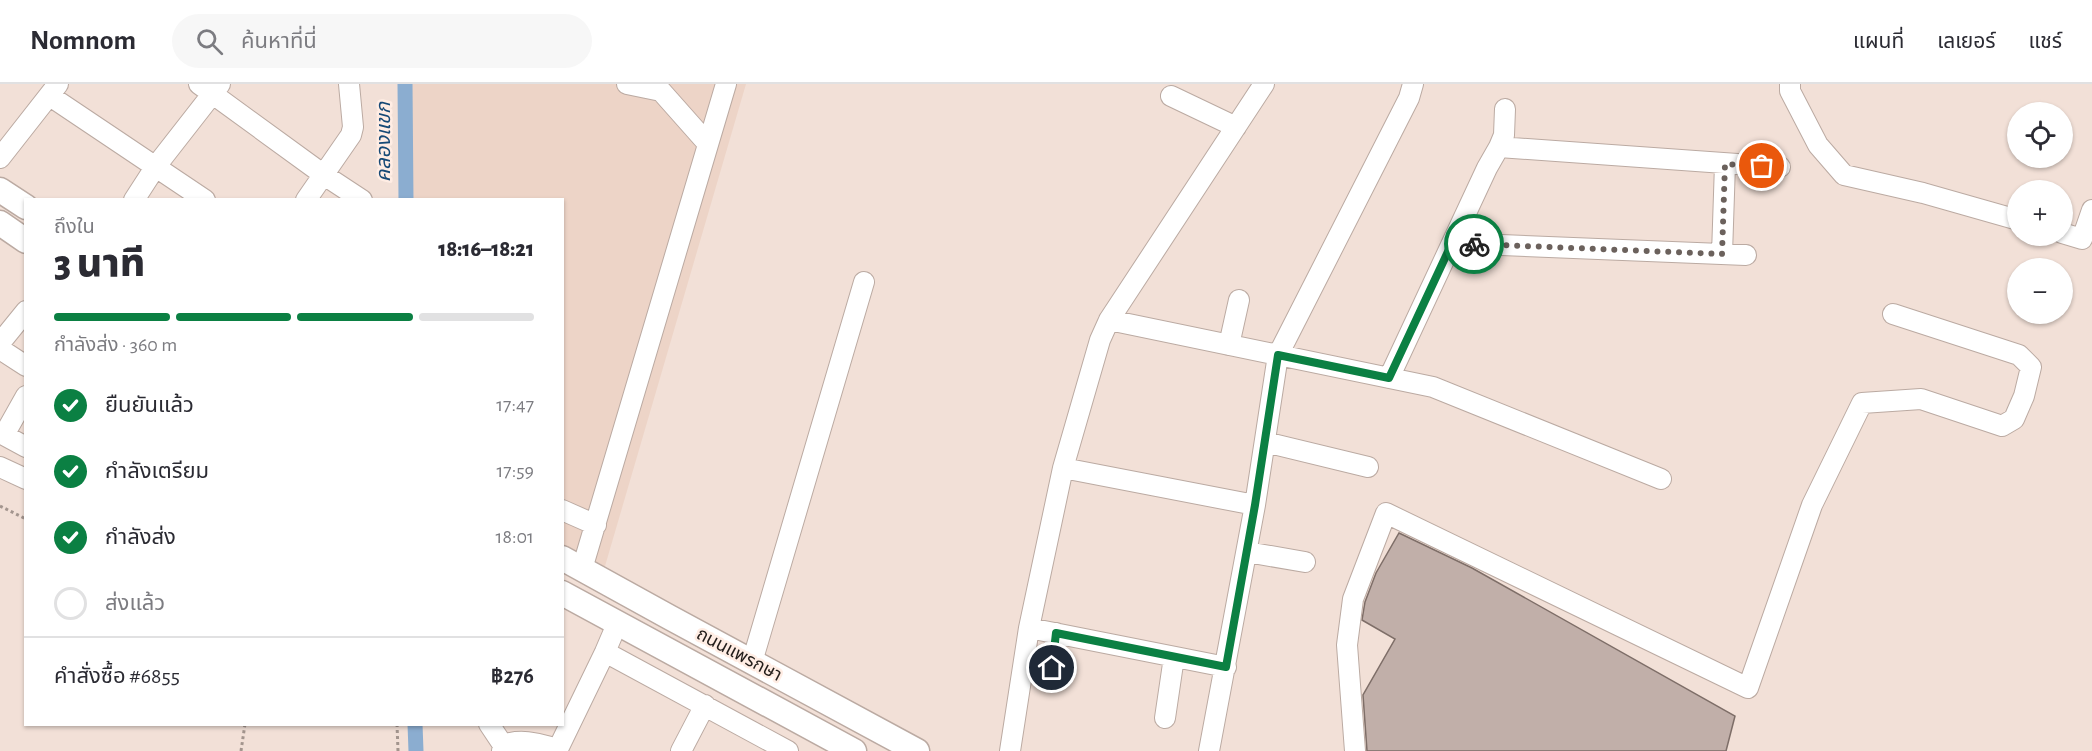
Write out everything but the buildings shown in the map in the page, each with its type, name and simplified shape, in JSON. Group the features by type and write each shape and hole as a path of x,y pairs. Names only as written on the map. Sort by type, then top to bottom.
{"main road":[{"path":"0,190 24,206"},
{"path":"0,223 24,240"},
{"name":"ถนนแพรกษา","path":"572,563 917,751"},
{"name":"ถนนแพรกษา","path":"564,594 854,751"}],"street":[{"path":"307,198 351,135 353,127 349,84"},
{"path":"627,84 662,88 708,144"},
{"path":"572,563 596,525 726,84"},
{"path":"1010,751 1029,628 1063,468 1101,340 1109,320 1264,84"},
{"path":"1209,751 1247,552 1278,355 1409,98 1413,84"},
{"path":"1791,84 1790,91 1818,145 1844,175 1923,192 2007,217"},
{"path":"135,198 211,87 324,175 359,198"},
{"path":"0,158 54,90 202,198"},
{"path":"1171,96 1236,127"},
{"path":"1389,378 1487,168 1499,147 1504,135 1505,109"},
{"path":"1499,147 1780,167"},
{"path":"1722,254 1725,164"},
{"path":"2073,236 2082,239 2092,210"},
{"path":"1452,243 1746,255"},
{"path":"752,662 864,282"},
{"path":"1229,345 1239,300"},
{"path":"1355,751 1347,645 1353,599 1386,513 1748,688 1812,505 1862,403 1921,399 2002,426 2014,419 2024,396 2031,367 2019,355 1893,314"},
{"path":"1109,320 1433,387 1661,479"},
{"path":"0,343 22,321"},
{"path":"0,349 24,365"},
{"path":"24,399 2,434 24,446"},
{"path":"1265,442 1368,467"},
{"path":"0,467 24,476"},
{"path":"1063,468 1255,505"},
{"path":"564,511 596,525"},
{"path":"1247,552 1305,562"},
{"path":"490,726 503,748 516,740 557,750 617,624"},
{"path":"1029,628 1226,667"},
{"path":"1052,668 1056,633"},
{"path":"605,652 705,705 778,749"},
{"path":"1165,718 1174,657"},
{"path":"681,751 705,705"}],"path":[{"path":"0,506 24,518"},
{"path":"241,751 245,726"},
{"path":"397,726 398,751"}],"shaded area":[{"path":"408,84 746,84 603,573 564,549 564,198 410,198"}],"waterway":[{"name":"คลองแขก","path":"405,84 406,198"},
{"name":"คลองแขก","path":"415,726 416,751"}],"way so far":[{"path":"1474,244 1722,254 1725,164 1762,166"}],"route":[{"path":"1052,668 1056,633 1226,667 1255,505 1278,355 1389,378 1452,243 1474,244"}]}
